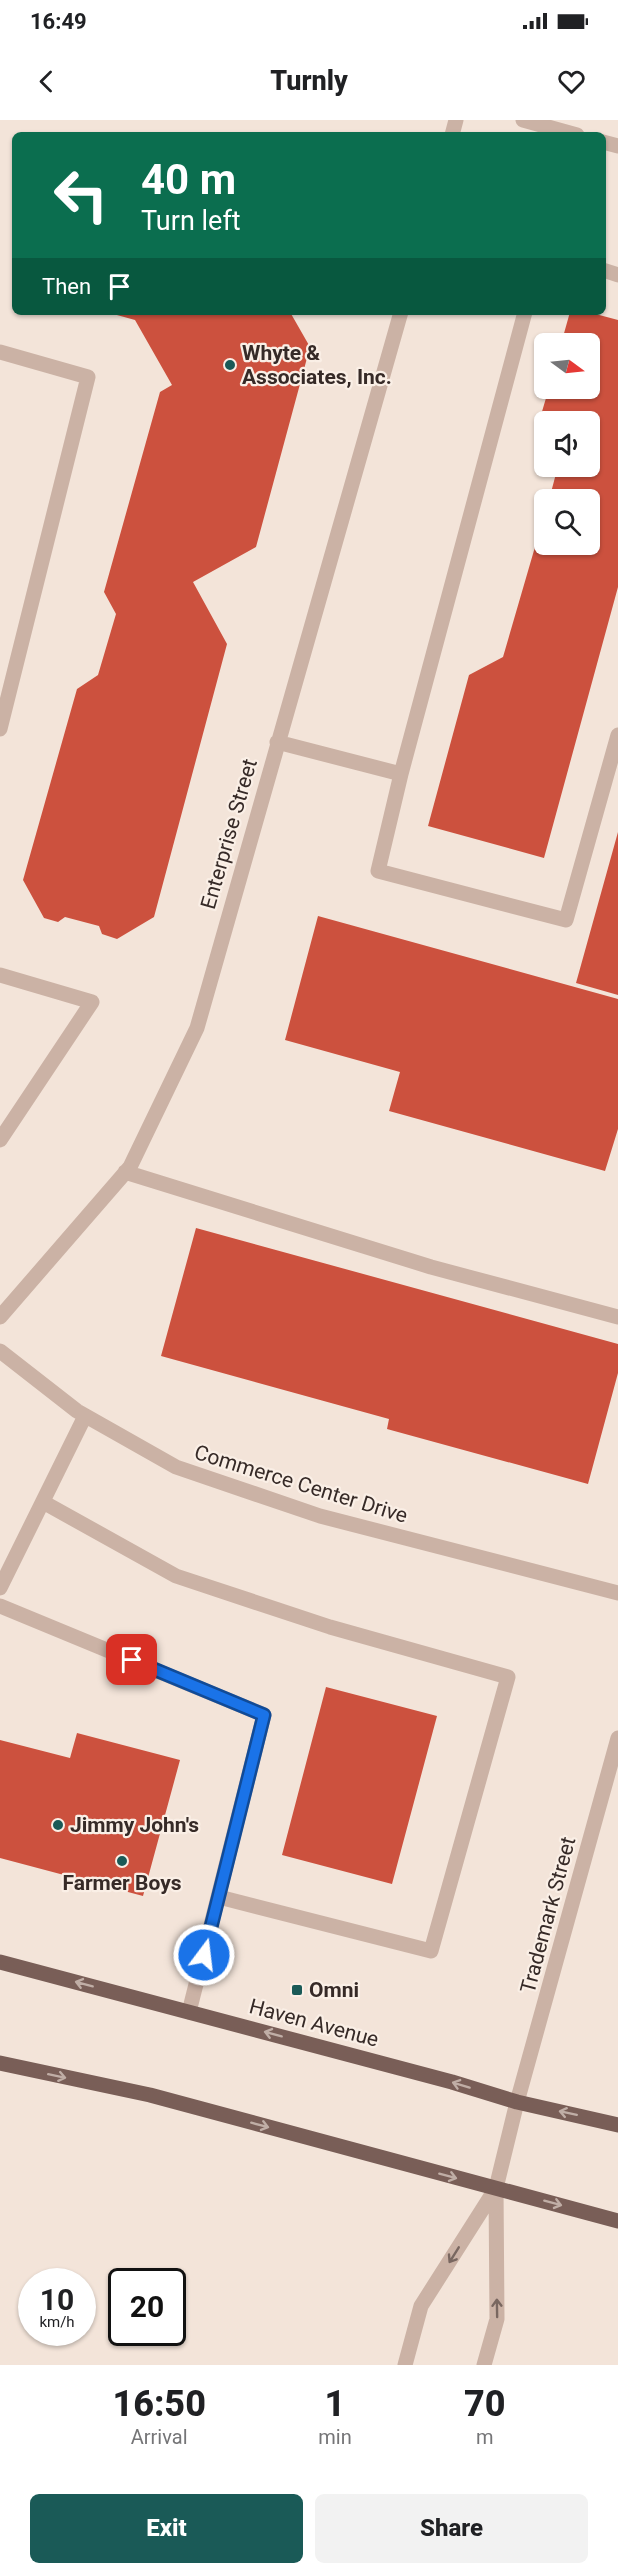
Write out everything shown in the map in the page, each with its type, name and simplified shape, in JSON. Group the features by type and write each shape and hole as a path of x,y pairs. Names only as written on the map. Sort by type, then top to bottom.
{"main road":[{"name":"Haven Avenue","path":"0,1962 440,2079 517,2102 618,2125"},
{"path":"0,2063 150,2096 618,2221"}],"street":[{"path":"523,120 566,132"},
{"name":"Enterprise Street","path":"0,1317 125,1172 197,1028 400,315"},
{"path":"524,315 401,774 378,872 566,920 618,735"},
{"path":"0,352 88,377 0,729"},
{"path":"277,742 401,774"},
{"path":"0,975 92,1002 0,1140"},
{"path":"125,1172 431,1267 618,1317"},
{"name":"Commerce Center Drive","path":"0,1351 86,1416 176,1467 320,1516 618,1593"},
{"path":"0,1588 86,1416"},
{"path":"43,1502 176,1576 330,1627 508,1677 431,1951 219,1897"},
{"path":"0,1606 264,1715 189,2012"},
{"name":"Trademark Street","path":"496,2188 517,2102 618,1738"},
{"path":"405,2365 421,2306 496,2188"},
{"path":"484,2365 497,2319 496,2188"}],"building":[{"path":"117,315 292,315 310,347 256,547 193,582 227,644 154,917 117,939 102,934 99,926 65,917 58,922 44,918 23,880 77,689 98,675 116,614 104,592 160,392 172,385 135,320"},
{"path":"569,315 599,315 618,320 618,587 544,858 428,826 469,675 503,657 534,550 534,555 600,555 600,489 552,489 555,477 600,477 600,411 542,411 546,399 600,399 600,333 564,333"},
{"path":"618,832 618,995 576,983"},
{"path":"318,916 618,999 618,1129 605,1171 389,1111 400,1072 285,1040"},
{"path":"196,1228 618,1344 618,1373 588,1484 387,1429 389,1419 161,1356"},
{"path":"326,1687 437,1716 392,1884 282,1855"},
{"path":"77,1733 180,1760 143,1896 0,1858 0,1740 70,1758"}],"place":[{"name":"Whyte & Associates, Inc.","path":"230,365"},
{"name":"Jimmy John's","path":"58,1825"},
{"name":"Farmer Boys","path":"122,1861"},
{"name":"Omni","path":"297,1990"}],"route":[{"path":"132,1660 264,1715 204,1955"}]}
